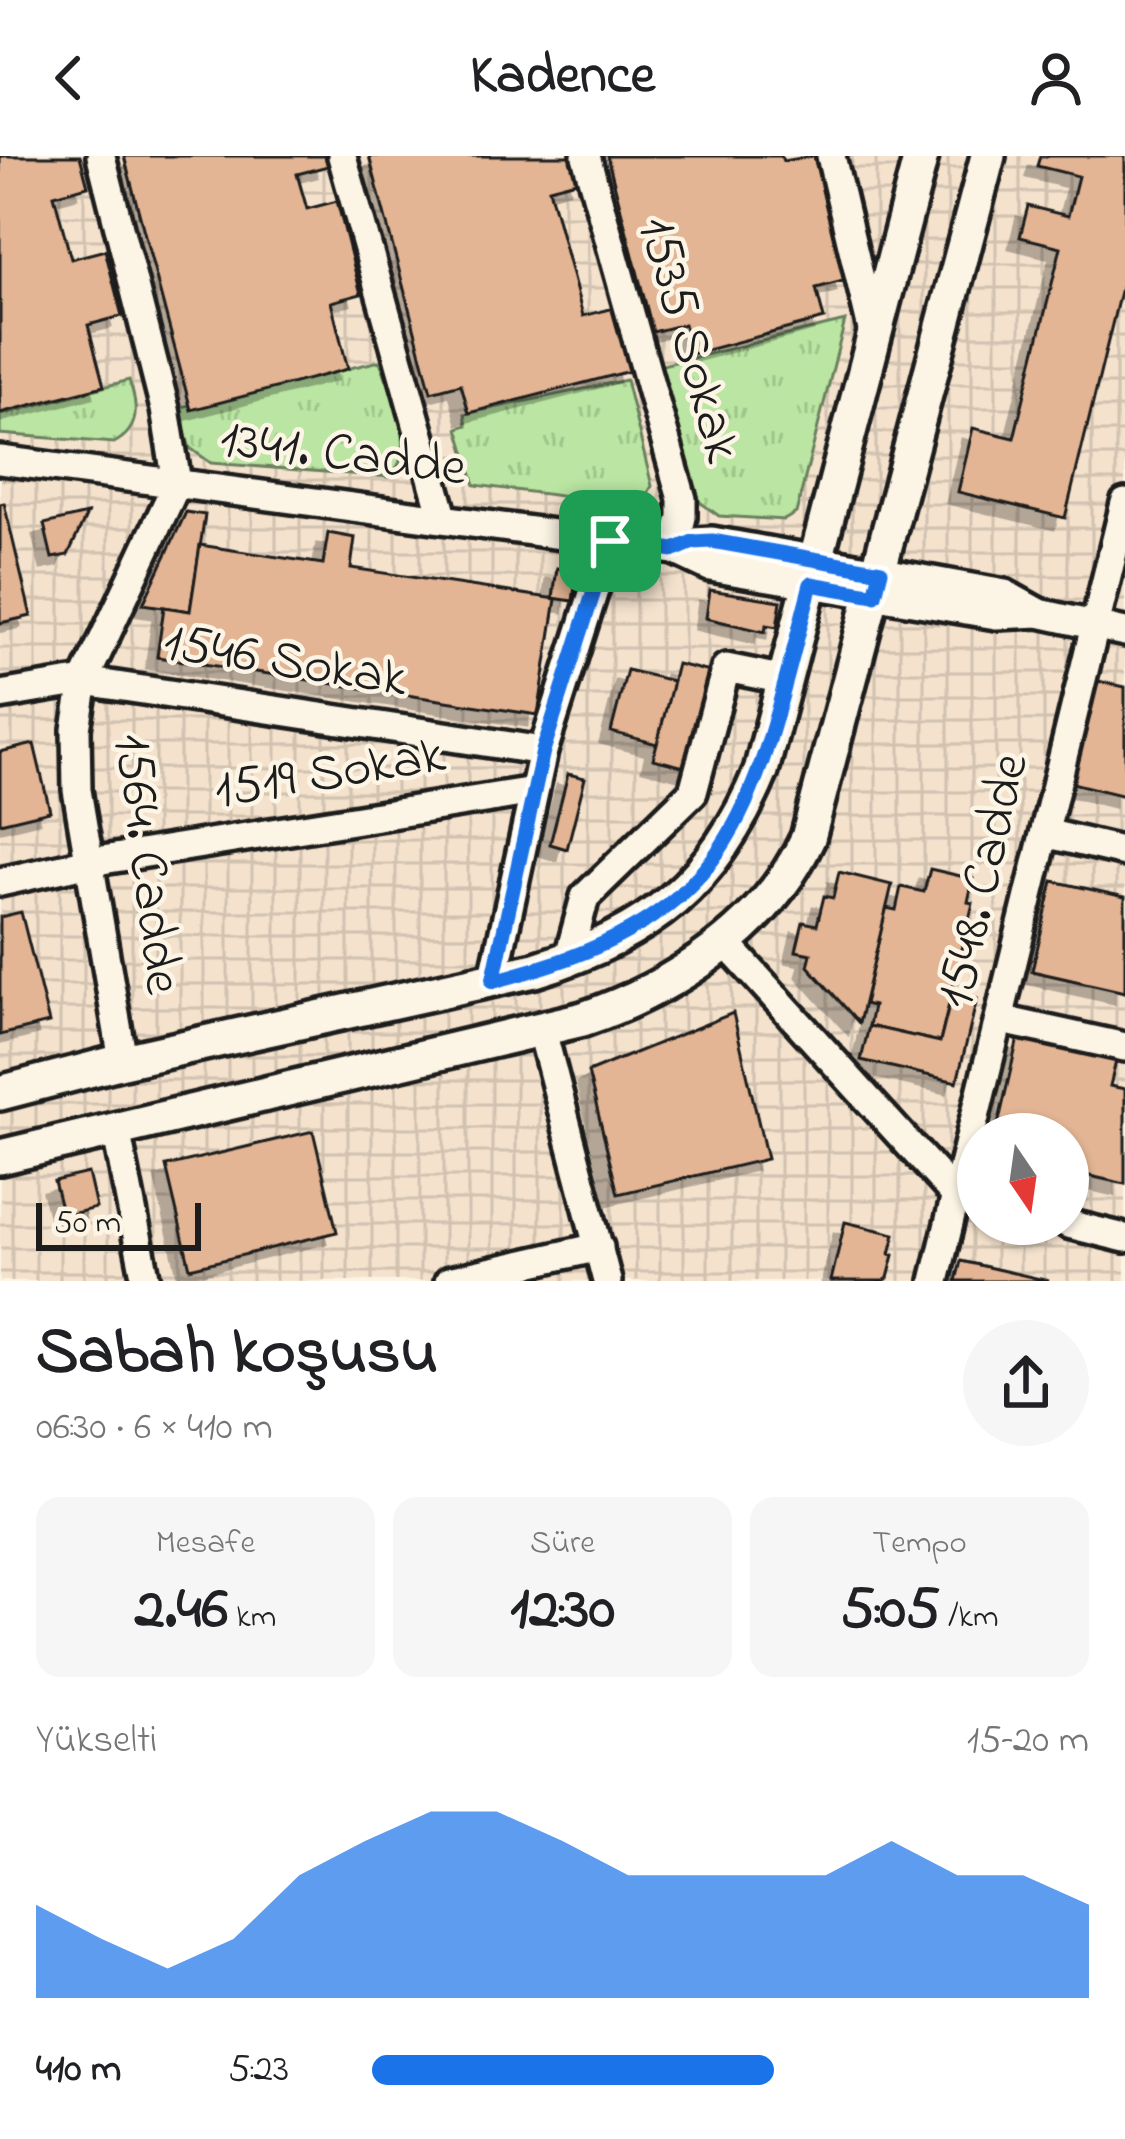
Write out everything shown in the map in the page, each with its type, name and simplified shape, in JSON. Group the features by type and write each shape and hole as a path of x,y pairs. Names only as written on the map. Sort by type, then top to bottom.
{"main road":[{"path":"0,1093 568,960 639,927 691,886 732,832 761,771 921,156"},
{"path":"0,1156 542,1031 632,1001 724,941 774,898 808,838 988,156"}],"street":[{"path":"101,156 165,409 177,484"},
{"path":"342,156 443,517"},
{"name":"1535 Sokak","path":"586,156 682,499 674,550"},
{"path":"831,156 873,334"},
{"name":"1341. Cadde","path":"0,460 674,550 710,567 814,572 878,583 996,615 1040,613 1125,632"},
{"name":"1564. Cadde","path":"123,1061 90,862 76,730 84,681 177,484"},
{"name":"1548. Cadde","path":"984,1113 1125,503"},
{"path":"493,981 543,751 610,541"},
{"path":"568,960 585,897 693,792 726,668 785,680"},
{"name":"1546 Sokak","path":"0,694 84,681 543,751"},
{"name":"1519 Sokak","path":"0,882 90,862 534,791"},
{"path":"1045,833 1125,852"},
{"path":"724,941 957,1187"},
{"path":"1002,1020 1125,1047"},
{"path":"542,1031 608,1281"},
{"path":"116,1129 146,1281"},
{"name":"1548. Cadde","path":"935,1281 957,1224"},
{"path":"1089,1229 1125,1238"},
{"path":"449,1281 598,1247"}],"shaded area":[{"path":"0,156 1125,156 1125,1281 0,1281"}],"green space":[{"path":"845,321 796,513 784,520 719,516 693,493 658,366"},
{"path":"380,361 403,437 398,466 388,477 211,463 190,448 177,408"},
{"path":"129,380 135,416 129,431 114,443 0,434 0,415"},
{"path":"626,380 652,486 648,493 614,503 475,485 458,428 467,425 465,414"}],"building":[{"path":"0,156 80,156 88,186 54,195 71,259 105,250 122,316 88,325 104,386 0,413"},
{"path":"124,156 325,156 328,166 297,174 307,209 337,201 361,294 331,302 348,369 191,410"},
{"path":"369,156 574,156 580,180 549,188 583,316 614,308 630,371 469,413 461,384 431,392"},
{"path":"607,156 781,156 783,161 814,156 847,280 816,288 824,319 692,354 684,324 653,332"},
{"path":"1040,156 1125,156 1125,271 1065,518 958,492 973,428 1014,438 1061,247 1020,237 1028,206 1068,216 1078,176 1037,166"},
{"path":"4,503 31,616 0,623 0,504"},
{"path":"186,512 205,515 190,611 143,604"},
{"path":"87,514 68,555 52,558 44,524"},
{"path":"328,533 355,538 351,568 556,599 538,715 157,657 164,607 190,611 200,545 323,564"},
{"path":"557,568 577,571 573,601 553,598"},
{"path":"710,590 781,601 777,627 766,625 765,632 706,618"},
{"path":"677,664 732,677 708,773 653,759"},
{"path":"627,670 673,681 657,744 611,732"},
{"path":"1098,681 1125,687 1125,796 1072,783"},
{"path":"34,744 50,811 0,823 0,752"},
{"path":"568,774 585,778 567,849 550,844"},
{"path":"930,869 973,879 968,902 973,903 940,1042 869,1026 873,1006 864,1004 886,908 896,910 901,887 924,892"},
{"path":"839,872 892,885 859,1023 808,966 811,954 796,951 803,922 817,925 824,896 833,898"},
{"path":"1053,881 1125,897 1125,992 1032,971"},
{"path":"21,912 49,1023 0,1035 0,917"},
{"path":"952,994 977,999 957,1082 861,1060 869,1026 940,1042"},
{"path":"733,1013 767,1159 618,1194 588,1072"},
{"path":"1018,1038 1116,1061 1110,1086 1125,1089 1125,1184 1089,1176 1089,1113 1001,1113"},
{"path":"313,1131 337,1232 190,1268 166,1166"},
{"path":"88,1173 96,1208 63,1216 54,1181"},
{"path":"845,1222 895,1234 890,1254 894,1255 884,1281 831,1281"},
{"path":"961,1261 1049,1281 956,1281"}],"route":[{"path":"610,541 674,550 712,541 881,571 875,595 811,584 761,771 732,832 691,886 639,927 607,944 493,981 543,751 610,541"}]}
